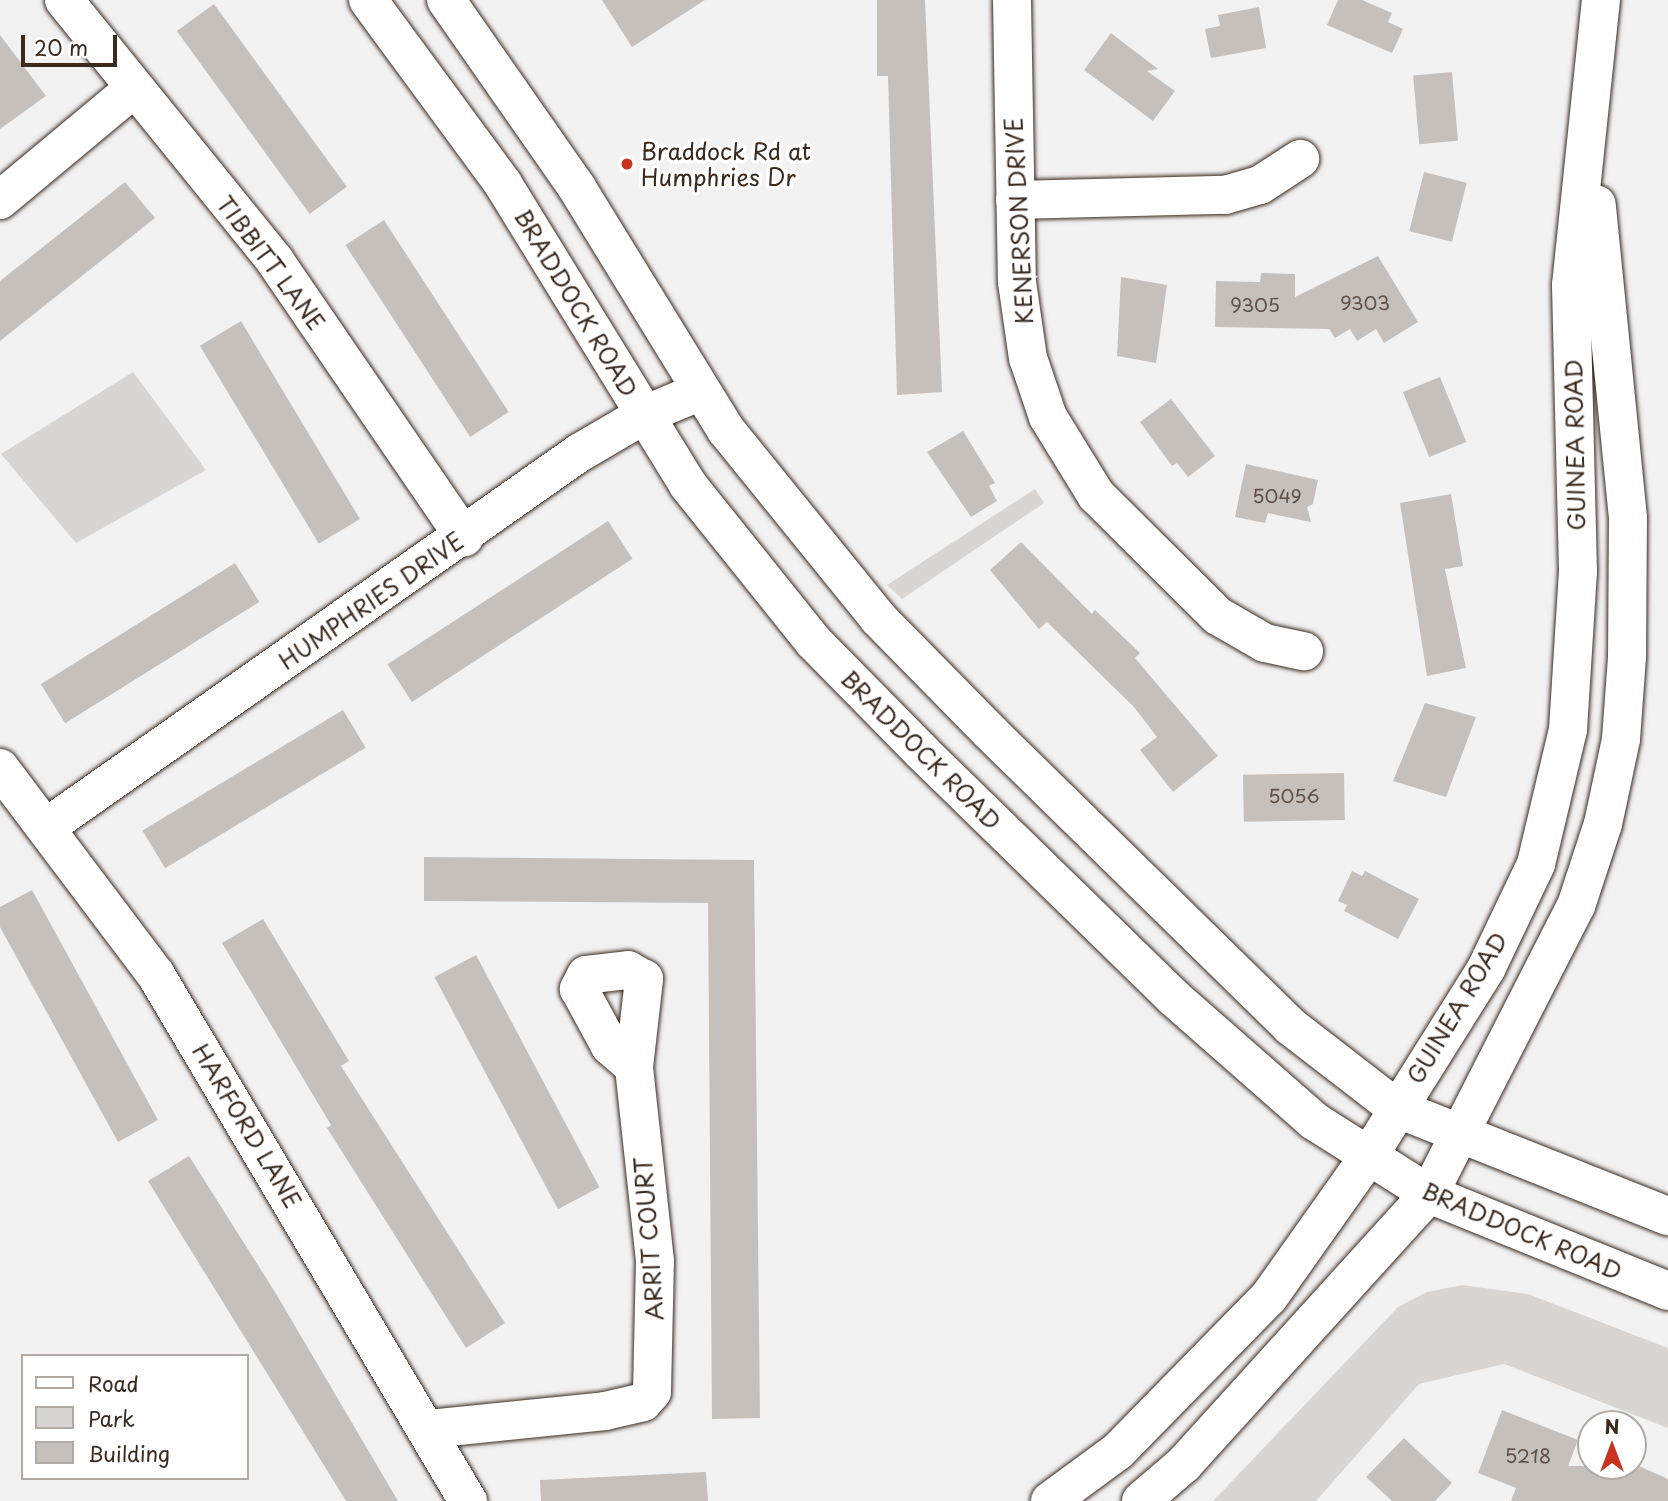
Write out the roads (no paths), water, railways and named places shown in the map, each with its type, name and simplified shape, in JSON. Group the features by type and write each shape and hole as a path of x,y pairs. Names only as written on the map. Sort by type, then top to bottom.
{"main road":[{"name":"TIBBITT LANE","path":"64,0 275,261 464,537"},
{"name":"BRADDOCK ROAD","path":"368,0 503,184 688,485 813,641 912,742 1173,996 1314,1121 1429,1194 1668,1291"},
{"path":"446,0 576,188 726,430 878,618 1290,1026 1395,1108 1668,1216"},
{"name":"KENERSON DRIVE","path":"1012,0 1017,282 1028,358 1048,417 1076,467 1119,520 1218,616 1265,643 1304,651"},
{"name":"GUINEA ROAD","path":"1050,1501 1118,1451 1269,1297 1368,1157 1395,1108 1486,969 1536,864 1568,730 1578,572 1571,285 1590,137 1601,0"},
{"path":"0,200 134,89"},
{"name":"GUINEA ROAD","path":"1141,1501 1184,1464 1429,1194 1576,906 1604,824 1620,739 1628,518 1590,137"},
{"path":"1014,200 1225,195 1260,185 1300,159"},
{"name":"HUMPHRIES DRIVE","path":"48,825 464,537 579,453 644,415 701,391"},
{"name":"HARFORD LANE","path":"0,768 48,825 156,975 429,1429 468,1501"},
{"name":"ARRIT COURT","path":"429,1429 605,1411 643,1402 652,1392 655,1261 634,1067"}],"place":[{"name":"Braddock Rd at Humphries Dr","path":"627,164"}]}
